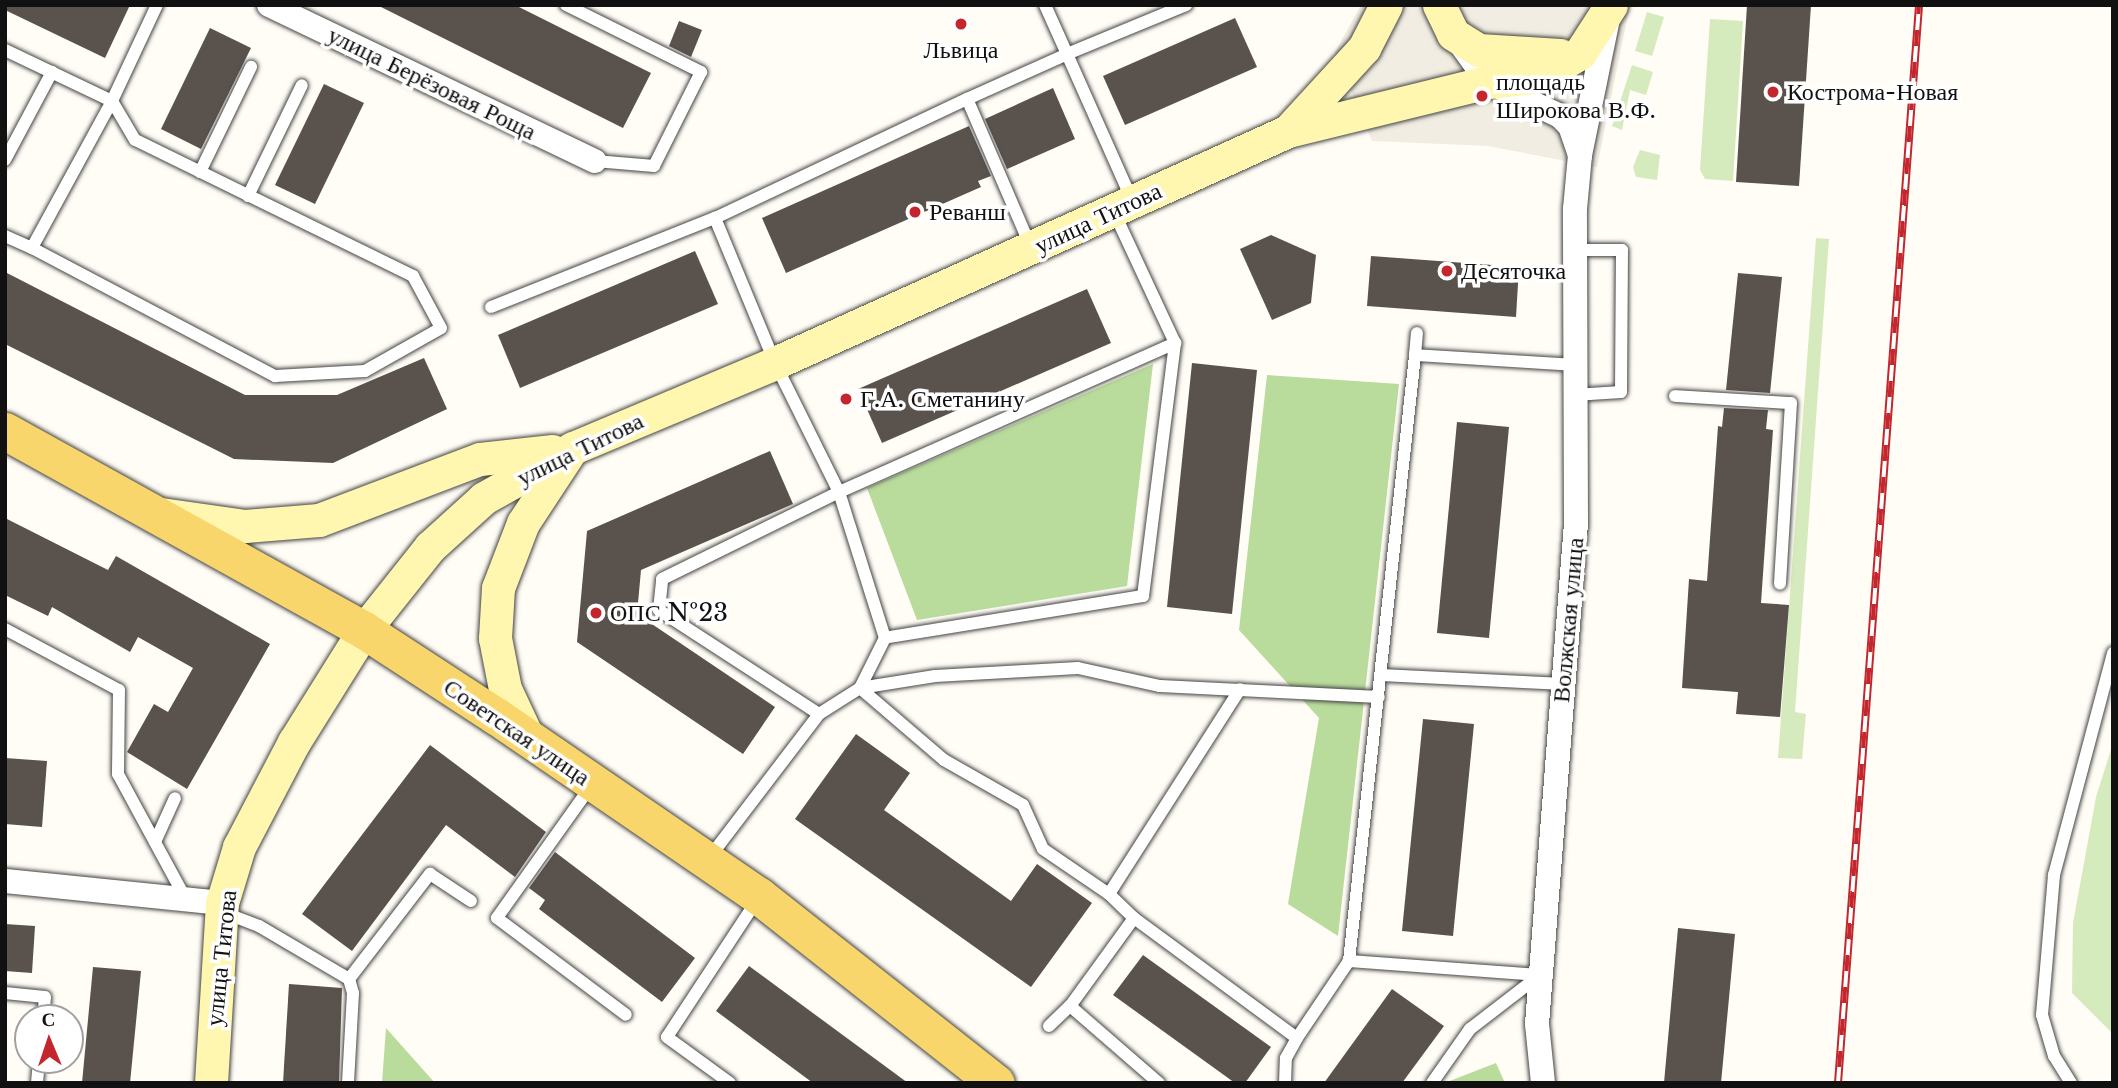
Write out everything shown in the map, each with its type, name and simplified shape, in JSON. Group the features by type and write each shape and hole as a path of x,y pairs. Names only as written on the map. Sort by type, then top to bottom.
{"main road":[{"path":"1289,131 1364,48 1385,5"},
{"path":"1439,5 1453,34 1479,50 1508,55 1580,53"},
{"path":"1289,131 1488,82 1541,75 1580,53 1610,8"},
{"name":"улица Титова","path":"211,1083 221,907 239,847 294,742 364,630 430,547 484,498 573,448 775,363 1289,131"},
{"name":"Советская улица","path":"5,432 161,514 364,630 528,738 759,897 996,1083"},
{"path":"161,514 245,526 319,520 480,459 573,448"},
{"path":"528,738 505,689 495,638 498,588 523,523 573,448"}],"street":[{"name":"улица Берёзовая Роща","path":"270,5 595,160"},
{"name":"Волжская улица","path":"1543,1083 1536,1024 1576,523 1575,250 1580,155 1610,8"},
{"path":"1453,34 1488,82 1560,116 1570,127 1580,155"},
{"path":"5,881 187,899 221,907"}],"lane":[{"path":"32,248 112,101 157,5"},
{"path":"566,5 701,72 654,166 595,160"},
{"path":"885,638 1143,596 1175,343 1068,54 1045,5"},
{"path":"491,307 715,218 967,99 1186,5"},
{"path":"5,50 112,101 135,140 413,276 441,328 365,371 275,376 5,236"},
{"path":"200,173 251,67"},
{"path":"5,160 52,72"},
{"path":"248,196 302,85"},
{"path":"967,99 1032,248"},
{"path":"715,218 775,363 839,492 885,638 860,688"},
{"path":"1574,395 1621,392 1622,250 1575,250"},
{"path":"1285,1083 1286,1058 1349,961 1417,333"},
{"path":"819,714 659,610 662,579 839,492 1175,343"},
{"path":"1415,355 1574,365"},
{"path":"1675,396 1791,403 1780,584"},
{"path":"5,629 119,691 118,774 187,899"},
{"path":"2071,1083 2054,1056 2042,1015 2054,875 2113,653"},
{"path":"707,861 819,714 860,688 935,676 1078,668 1160,686 1379,697"},
{"path":"1382,675 1563,684"},
{"path":"860,688 944,760 1023,805 1043,849 1109,894 1134,918 1297,1038"},
{"path":"1109,894 1240,689"},
{"path":"593,783 497,918 626,1015"},
{"path":"155,842 174,798"},
{"path":"349,979 430,874 471,901"},
{"path":"730,1083 667,1037 759,897"},
{"path":"221,907 349,979 353,993 348,1083"},
{"path":"1049,1026 1070,1006 1134,918"},
{"path":"1349,961 1540,975"},
{"path":"1432,1083 1470,1028 1540,975"},
{"path":"5,993 45,997 44,1004"},
{"path":"1070,1006 1159,1083"}],"green space":[{"path":"1647,12 1664,17 1652,56 1635,51"},
{"path":"1710,19 1743,21 1733,181 1705,179 1700,170"},
{"path":"1632,65 1653,72 1646,95 1630,90 1622,130 1612,126"},
{"path":"1640,150 1660,155 1657,180 1636,177 1633,167"},
{"path":"1816,238 1829,239 1795,712 1806,714 1802,759 1778,758"},
{"path":"1153,364 1127,586 917,620 867,488"},
{"path":"1267,375 1399,384 1338,936 1288,904 1319,718 1239,630"},
{"path":"2113,743 2113,1034 2072,993 2073,923 2096,797"},
{"path":"386,1028 435,1083 382,1083"},
{"path":"1496,1063 1505,1083 1447,1083 1447,1082"}],"shaded area":[{"name":"площадь Широкова В.Ф.","path":"1361,5 1630,5 1597,167 1488,146 1372,141 1335,52"}],"building":[{"path":"5,5 130,5 105,58 5,10"},
{"path":"377,5 515,5 651,73 623,128"},
{"name":"Кострома-Новая","path":"1747,5 1811,5 1799,186 1736,182"},
{"path":"1235,18 1257,67 1125,125 1103,76"},
{"path":"679,21 702,30 691,57 669,46"},
{"path":"210,28 251,48 201,149 161,129"},
{"path":"324,84 364,103 315,204 275,185"},
{"path":"1053,88 1075,139 1007,169 985,119"},
{"path":"969,126 991,176 978,181 981,187 786,273 762,218"},
{"path":"1271,235 1316,255 1311,303 1272,320 1240,249"},
{"path":"695,251 718,304 520,388 498,335"},
{"path":"1371,256 1519,267 1516,317 1367,306"},
{"path":"5,272 245,395 337,395 424,358 447,409 333,463 234,459 5,344"},
{"path":"1738,273 1782,277 1770,393 1726,390"},
{"path":"1087,289 1111,343 882,443 858,389"},
{"path":"1192,363 1257,370 1232,614 1167,607"},
{"path":"1724,408 1768,410 1766,429 1773,430 1761,603 1789,605 1780,717 1736,714 1738,692 1682,688 1689,579 1707,581 1718,426 1722,427"},
{"path":"1457,422 1509,427 1489,638 1437,633"},
{"path":"770,451 793,504 641,570 637,614 775,707 743,754 577,642 587,531"},
{"path":"5,518 108,570 116,556 270,644 187,789 127,752 154,704 168,712 193,668 138,637 130,652 52,607 48,616 5,595"},
{"path":"1423,719 1474,724 1453,936 1402,931"},
{"path":"856,734 910,773 884,810 1011,901 1037,864 1092,903 1031,987 795,819"},
{"path":"430,745 546,832 515,877 446,825 352,951 302,914"},
{"path":"5,758 47,761 42,827 5,824"},
{"path":"555,852 695,958 662,1002 539,909 545,900 529,888"},
{"path":"5,924 35,926 32,973 5,971"},
{"path":"1678,928 1735,934 1721,1083 1664,1083"},
{"path":"1143,955 1271,1047 1245,1083 1235,1083 1113,995"},
{"path":"749,966 908,1083 813,1083 716,1011"},
{"path":"93,967 141,971 130,1083 82,1083"},
{"path":"289,984 342,988 339,1083 283,1083"},
{"path":"1392,989 1444,1026 1402,1083 1324,1083"}],"railway":[{"path":"1838,1083 1919,5"}],"place":[{"name":"Львица","path":"961,24"},
{"name":"Кострома-Новая","path":"1773,92"},
{"name":"площадь Широкова В.Ф.","path":"1482,96"},
{"name":"Реванш","path":"915,212"},
{"name":"Десяточка","path":"1447,271"},
{"name":"Г.А. Сметанину","path":"846,399"},
{"name":"ОПС №23","path":"596,613"}]}
